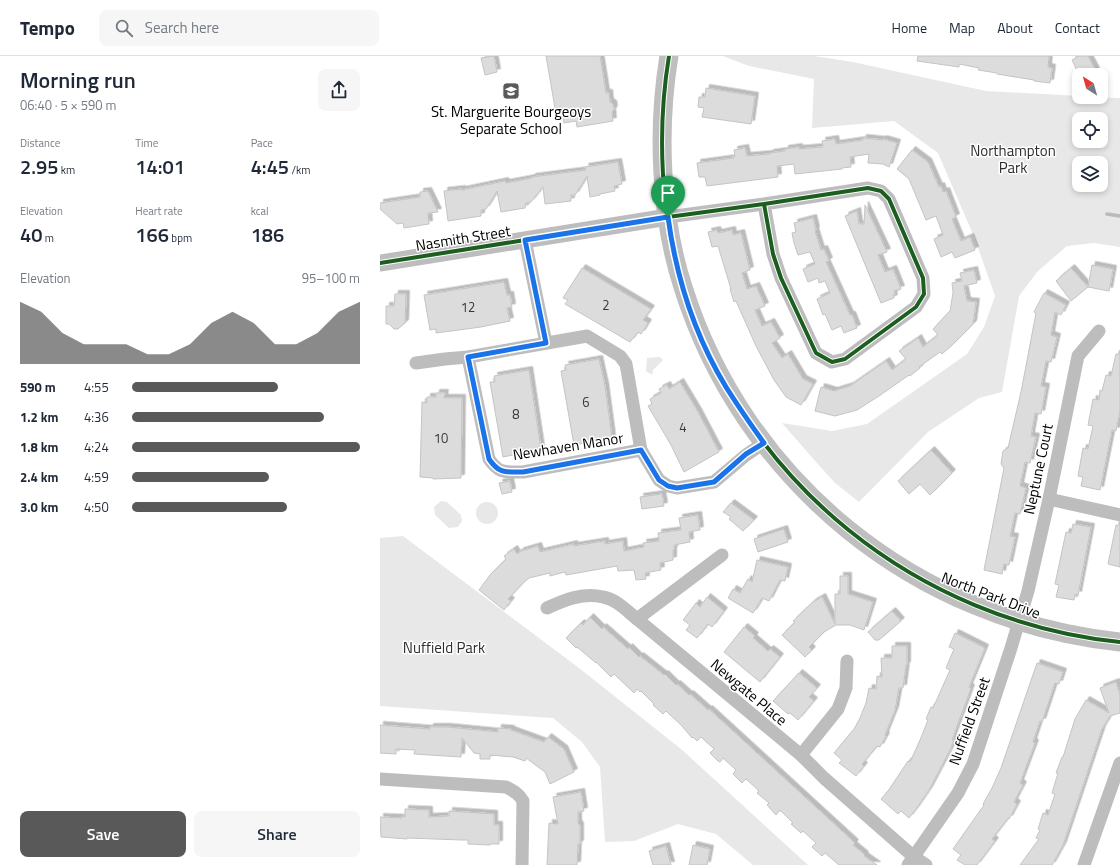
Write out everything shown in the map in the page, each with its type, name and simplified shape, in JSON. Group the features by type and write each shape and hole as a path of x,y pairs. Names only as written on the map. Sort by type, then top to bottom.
{"main road":[{"name":"North Park Drive","path":"669,56 662,120 663,157 668,217 682,286 698,330 726,386 764,443 784,469 811,498 852,534 903,570 938,588 983,608 1019,621 1069,634 1120,642"}],"street":[{"path":"668,217 868,188 881,191 889,199 923,278 924,294 916,307 845,359 832,362 816,353 781,278 773,254 764,204"},
{"name":"Nasmith Street","path":"380,263 668,217"},
{"path":"525,240 546,343"},
{"name":"Neptune Court","path":"1019,621 1028,591 1049,499 1078,356 1099,331"},
{"name":"Newhaven Manor","path":"416,364 468,357 587,336 620,356 626,364 641,450 659,480 668,486 677,488 714,482 746,454 764,443"},
{"name":"Newhaven Manor","path":"468,357 489,459 495,467 504,472 523,472 641,450"},
{"path":"1049,499 1120,515"},
{"path":"637,619 722,555"},
{"name":"Newgate Place","path":"547,608 568,598 592,596 604,597 616,603 801,756 911,861 926,865"},
{"name":"Nuffield Street","path":"911,861 958,793 973,764 1019,621"},
{"path":"801,756 838,709 846,688 847,661"},
{"path":"1084,865 1120,763"},
{"path":"380,779 506,787 513,790 523,801 522,865"}],"green space":[{"name":"Northampton Park","path":"723,56 814,56 853,62 986,91 1072,96 1072,104 1108,104 1108,98 1120,98 1120,247 1094,243 1067,246 1038,271 1019,296 1002,392 979,398 928,432 859,502 835,483 782,423 832,431 867,424 967,354 984,327 995,296 975,239 938,153 894,121 812,128 814,79 749,66"},
{"path":"660,357 663,360 653,370 652,375 646,371 647,358"},
{"path":"441,501 447,502 461,515 462,521 458,527 449,528 435,515 434,507"},
{"path":"487,502 495,505 498,513 495,521 487,524 479,521 476,513 479,505"},
{"name":"Nuffield Park","path":"403,536 579,668 681,749 808,865 753,865 716,834 678,824 634,841 605,842 600,767 582,742 553,718 380,706 380,538"}],"building":[{"path":"494,56 497,72 485,75 481,58"},
{"path":"546,56 600,56 606,93 609,93 610,102 613,104 614,109 612,112 613,121 577,127 576,121 564,123 561,107 555,108"},
{"path":"918,56 1049,56 1048,67 1052,68 1050,83 997,74 978,70 979,68 959,64 959,67 917,61"},
{"path":"1079,56 1088,56 1094,68 1076,68 1072,60"},
{"path":"706,88 755,96 751,124 702,117 704,108 698,107 699,97 705,97"},
{"path":"863,138 883,139 897,143 889,167 883,164 868,163 869,154 850,157 851,167 842,169 795,174 794,164 777,166 778,177 707,186 705,177 699,177 697,163 734,158 734,150 745,148 747,156 770,154 785,151 785,149 799,147 799,149 822,147 822,141 835,139 836,144 863,140"},
{"path":"912,150 928,162 939,187 941,186 943,192 946,191 956,217 952,219 961,241 970,237 975,250 955,258 952,252 941,257 934,239 943,235 936,216 926,220 909,179 897,169"},
{"path":"618,162 622,184 614,186 615,191 590,197 587,176 575,195 571,195 571,201 545,204 543,187 531,202 526,203 525,208 501,212 497,191 486,209 481,210 481,216 448,221 444,191 462,190 505,181 506,183 532,177 586,170 585,167"},
{"path":"428,191 438,212 428,213 429,224 404,228 403,223 397,224 380,209 380,203 420,197 420,192"},
{"path":"865,205 887,252 878,255 885,272 893,269 901,289 894,291 894,298 881,303 845,216 857,211 859,224 864,224"},
{"path":"813,218 815,231 821,250 824,249 829,261 826,262 857,328 844,333 841,326 832,330 825,314 823,315 817,299 830,293 825,281 819,283 818,278 808,282 803,269 815,264 810,252 798,255 794,243 792,233 796,232 794,223"},
{"path":"717,230 718,233 732,230 733,235 741,233 750,270 742,273 747,289 756,286 765,306 755,310 762,326 771,322 780,338 772,343 782,358 788,354 803,379 813,384 801,405 786,397 774,380 756,346 736,301 734,302 718,246 712,247 708,232"},
{"path":"1092,265 1113,269 1109,291 1088,287"},
{"path":"582,268 651,309 643,320 648,323 641,334 638,332 630,342 565,304 568,300 563,298"},
{"path":"1071,268 1088,287 1071,301 1056,281"},
{"path":"974,270 977,283 964,286 967,301 976,302 973,324 942,354 940,352 919,367 920,368 910,376 909,375 857,410 835,416 815,411 821,387 834,391 850,386 886,361 892,370 906,359 899,351 918,338 923,347 938,335 933,329 950,311 953,293 952,283 962,281 960,273"},
{"path":"504,282 507,295 510,295 512,307 507,308 510,321 481,327 436,333 436,329 430,330 424,295"},
{"path":"1044,293 1066,305 1061,315 1055,312 1051,335 1057,337 1051,362 1046,361 1041,386 1046,387 1041,414 1035,413 1031,436 1036,437 1030,463 1025,462 1020,486 1026,488 1020,514 1015,513 1010,536 1015,537 1009,565 1004,564 1002,574 984,570 1004,468 1001,464 1003,451 1008,448 1021,392 1036,313 1034,312"},
{"path":"395,294 406,294 405,323 398,329 394,329 389,324 386,324 386,306 394,306"},
{"path":"1116,354 1120,354 1120,411 1116,431 1112,430 1100,490 1081,486 1083,477 1078,476 1083,448 1088,449 1093,426 1088,425 1093,399 1099,400 1100,390 1102,391 1106,375 1111,376"},
{"path":"599,359 605,386 612,438 574,445 561,371 566,370 565,365"},
{"path":"529,370 541,449 503,457 490,382 495,382 494,376"},
{"path":"680,382 719,452 684,472 671,445 648,406 652,404 650,399 661,393 659,389 667,385 669,389"},
{"path":"436,393 445,393 444,398 462,398 461,478 433,479 420,477 422,402 427,403 427,397 436,397"},
{"path":"931,450 952,473 930,495 920,484 909,494 898,481"},
{"path":"510,481 512,492 502,494 499,483"},
{"path":"662,494 664,506 642,509 640,497"},
{"path":"731,503 754,520 743,531 729,519 731,517 723,512"},
{"path":"698,515 700,530 689,532 690,542 674,545 673,560 660,563 661,570 645,573 646,579 636,580 634,570 618,571 617,566 566,575 565,572 550,576 550,573 529,578 524,582 508,599 511,601 504,610 479,590 490,575 506,559 504,556 514,549 517,554 521,551 538,546 540,552 574,544 574,546 605,541 605,544 623,541 624,551 644,547 643,543 659,541 658,533 681,530 679,518"},
{"path":"1073,524 1091,527 1078,595 1075,594 1074,600 1056,597 1059,585 1055,584 1066,532 1071,533"},
{"path":"1116,525 1120,525 1120,567 1108,564"},
{"path":"784,529 788,542 758,552 754,539"},
{"path":"757,560 788,567 785,581 780,580 769,601 762,598 753,613 728,598 733,589 740,593 748,579 752,582"},
{"path":"840,576 848,576 848,594 873,602 864,630 850,625 836,625 824,632 809,647 812,650 805,657 782,635 795,622 793,621 813,602 822,597 835,624 835,594 840,594"},
{"path":"707,597 724,611 712,627 708,624 697,638 686,630 690,625 683,620 696,603 700,607"},
{"path":"892,611 901,621 879,640 875,640 868,632"},
{"path":"590,617 602,629 603,627 628,649 629,647 639,657 640,656 664,675 665,674 676,685 677,684 689,695 690,694 708,710 709,709 855,843 853,845 865,855 864,856 877,865 839,865 825,853 822,856 812,847 816,843 803,831 801,833 791,824 793,823 780,810 776,815 767,805 769,803 757,793 759,791 746,779 742,783 733,774 736,770 723,758 720,762 718,761 710,753 714,749 701,737 697,741 693,737 692,738 666,711 663,714 641,691 640,692 637,689 634,693 614,674 611,677 596,662 577,647 576,648 566,638 581,623 583,625"},
{"path":"744,627 755,636 753,638 768,651 770,649 780,657 760,682 724,652"},
{"path":"955,633 985,648 969,687 971,688 952,740 954,740 950,750 929,790 909,818 901,811 898,814 881,799 908,761 910,762 920,740 928,720 926,719 931,707 933,708 950,670 946,668 954,649 949,647"},
{"path":"892,646 907,646 907,665 903,688 899,688 895,710 885,735 886,736 880,747 877,746 862,764 864,766 856,776 839,763 842,760 834,753 854,729 860,718 866,703 869,688 876,689 877,676 882,677 881,658 892,658"},
{"path":"1037,663 1063,672 1059,684 1055,683 1042,722 1040,721 1033,742 1035,743 1020,783 1023,785 1014,802 1017,804 1009,819 1008,818 992,839 995,841 977,865 965,865 957,860 961,855 953,849 984,805 983,804 992,788 1001,768"},
{"path":"799,673 817,688 809,697 814,701 798,720 790,713 788,714 773,701"},
{"path":"1116,682 1120,695 1120,713 1110,716 1102,729 1063,845 1052,865 1020,865 1039,839 1036,838 1040,830 1038,829 1043,813 1048,815 1055,794 1052,793 1058,773 1056,773 1063,757 1075,719 1086,700 1109,713 1100,688"},
{"path":"380,725 430,729 430,727 447,727 498,732 498,728 511,729 544,742 548,737 564,749 574,772 550,784 545,772 526,758 525,761 513,757 490,755 490,759 480,759 480,754 474,753 462,738 461,757 414,754 415,750 396,749 396,754 380,753"},
{"path":"581,792 584,811 578,812 580,844 578,844 577,865 547,865 549,823 558,824 553,797"},
{"path":"405,809 429,810 429,817 449,816 449,811 494,814 494,825 499,825 499,844 468,844 468,840 381,837 380,817 402,818 402,816 405,817"},
{"path":"693,845 710,849 707,865 689,865"},
{"path":"666,846 671,865 653,865 649,851"}],"waterway":[{"path":"1107,214 1120,216"}],"cycle path":[{"path":"669,56 665,84 662,142 665,202 675,260 683,287 711,357 748,422 795,479 848,530 909,572 975,605 1045,629 1120,642"},
{"path":"380,263 646,220 868,188 881,191 889,199 923,278 924,294 916,307 845,359 832,362 816,353 781,278 773,254 764,204"}],"place":[{"name":"St. Marguerite Bourgeoys Separate School","path":"511,91"}],"route":[{"path":"668,217 682,286 698,330 726,386 764,443 746,454 714,482 677,488 668,486 659,480 641,450 523,472 504,472 495,467 489,459 468,357 546,343 525,240 668,217"}]}
